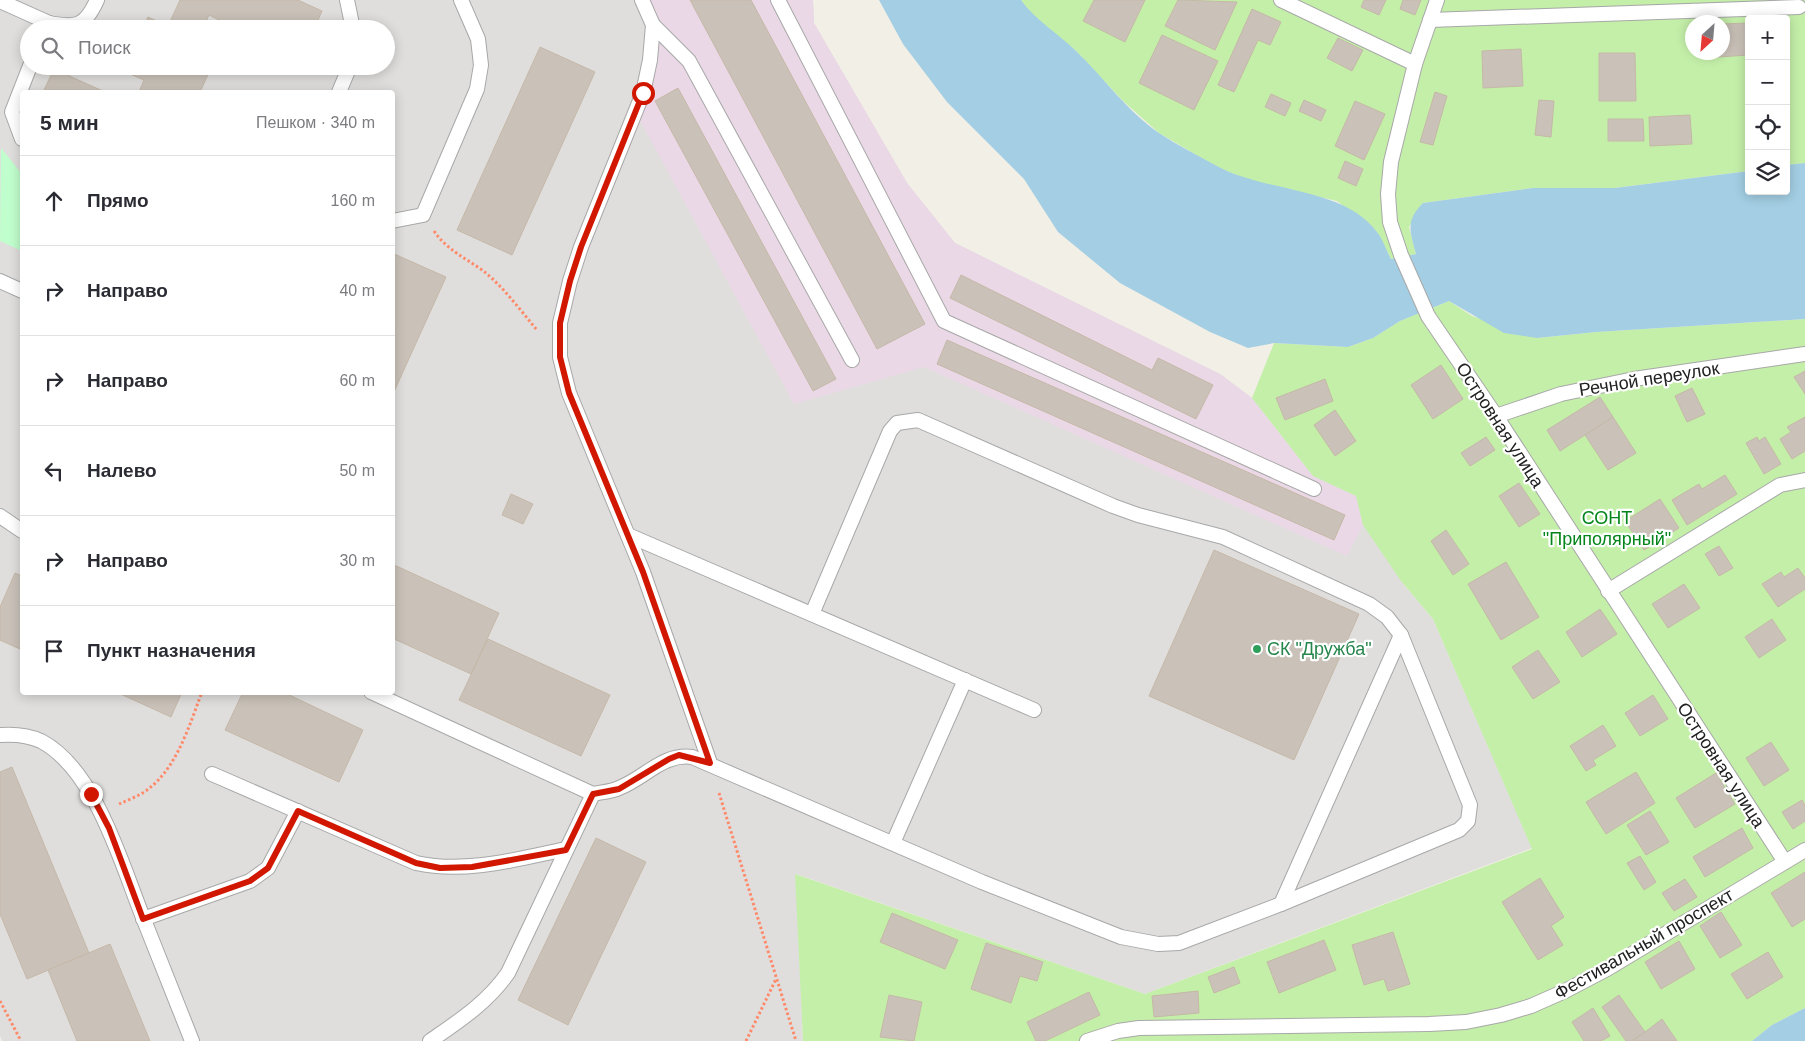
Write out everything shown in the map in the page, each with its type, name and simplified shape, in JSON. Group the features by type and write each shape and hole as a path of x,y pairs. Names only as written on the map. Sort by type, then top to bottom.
{"lane":[{"path":"86,20 97,0"},
{"path":"347,0 351,20"},
{"path":"395,220 423,215 477,89 481,65 478,40 461,0"},
{"path":"642,0 653,25 689,61 852,360"},
{"path":"778,0 944,321 1314,489"},
{"path":"1281,0 1415,64"},
{"name":"Островная улица","path":"1437,0 1415,64 1400,118 1391,162 1388,194 1390,222 1401,254 1428,316 1496,416 1785,862"},
{"path":"0,1 36,20"},
{"path":"1430,20 1799,7"},
{"path":"653,25 643,93 581,247 570,281 560,323 560,357 569,393 643,572 710,763"},
{"path":"21,90 26,75"},
{"path":"340,90 346,75"},
{"path":"20,92 12,112 20,134"},
{"path":"0,281 20,290"},
{"name":"Речной переулок","path":"1496,416 1561,394 1634,379 1805,354"},
{"path":"378,695 593,794 619,789 679,755 710,763 982,882 1121,937 1158,944 1178,943 1282,904 1459,830 1468,821 1470,804 1400,635 1387,617 1369,604 1223,537 1138,516 918,420 897,423 890,431 812,614"},
{"path":"1608,591 1780,485 1805,480"},
{"path":"0,516 20,530"},
{"path":"628,535 1034,710"},
{"path":"1282,904 1400,635"},
{"path":"893,843 965,680"},
{"path":"0,735 18,734 41,742 65,761 91,794 101,813 192,1041"},
{"path":"212,774 416,863 440,868 472,867 566,850"},
{"path":"430,1041 480,1006 497,989 508,973 593,794"},
{"path":"143,919 250,881 268,868 298,811"},
{"name":"Фестивальный проспект","path":"1087,1041 1111,1033 1139,1028 1430,1024 1466,1022 1501,1016 1556,995 1607,969 1805,850"}],"path":[{"path":"423,215 441,242 450,250 482,270 499,286 560,357"},
{"path":"101,813 147,790 167,770 183,740 201,695"},
{"path":"710,763 796,1041"},
{"path":"746,1041 776,978"},
{"path":"0,1001 21,1041"}],"shaded area":[{"path":"0,0 813,0 814,23 907,183 955,243 1220,374 1252,398 1313,476 1356,496 1401,581 1433,619 1532,848 1145,994 796,874 803,1041 2,1041 0,1036"},
{"path":"642,0 813,0 814,23 907,183 955,243 1220,374 1252,398 1313,476 1356,496 1363,525 1347,556 924,367 794,404 636,113 653,25"}],"green space":[{"path":"1021,0 1805,0 1805,163 1790,165 1790,15 1745,15 1745,172 1615,188 1533,188 1423,203 1409,227 1416,254 1391,259 1377,232 1337,201 1250,181 1217,167 1159,133 1123,101 1074,49 1033,16"},
{"path":"1,148 20,172 20,250 0,241"},
{"name":"СОНТ \"Приполярный\"","path":"1449,301 1472,316 1537,338 1596,332 1805,319 1805,1008 1772,1025 1752,1041 803,1041 795,874 1145,994 1532,849 1433,619 1401,581 1363,525 1356,496 1313,476 1252,398 1274,343 1348,347 1373,338 1400,321"}],"water":[{"path":"879,0 1021,0 1040,21 1086,61 1136,115 1159,133 1215,165 1235,174 1324,198 1344,206 1362,217 1377,232 1391,259 1416,254 1410,227 1413,215 1423,203 1533,188 1615,188 1745,172 1745,195 1790,195 1790,165 1805,163 1805,319 1596,332 1537,338 1504,333 1449,301 1400,321 1373,338 1348,347 1274,343 1248,348 1210,332 1120,283 1058,232 1024,179 947,102 903,44"},
{"path":"1805,1008 1805,1041 1752,1041 1772,1025"}],"building":[{"path":"180,0 298,0 322,11 318,20 219,20 209,15 207,20 171,20"},
{"path":"690,0 751,0 925,324 877,349"},
{"path":"1094,0 1145,0 1125,42 1083,21"},
{"path":"1178,0 1237,2 1215,50 1165,26"},
{"path":"1364,0 1386,0 1379,15 1361,7"},
{"path":"1403,0 1421,0 1415,15 1400,9"},
{"path":"1252,9 1281,22 1270,45 1258,40 1234,92 1218,85"},
{"path":"1745,23 1745,55 1730,56 1730,24"},
{"path":"1162,35 1218,61 1194,110 1139,83"},
{"path":"1338,38 1363,50 1352,71 1327,58"},
{"path":"540,47 595,72 512,255 457,230"},
{"path":"1521,49 1523,86 1483,88 1482,51"},
{"path":"1599,53 1635,53 1636,101 1599,101"},
{"path":"51,75 67,75 101,90 44,90"},
{"path":"132,75 208,75 201,90 140,90 144,80"},
{"path":"678,88 836,379 813,391 655,101"},
{"path":"1435,92 1447,96 1433,145 1420,142"},
{"path":"1271,94 1291,103 1285,116 1265,107"},
{"path":"1304,100 1326,110 1321,121 1299,111"},
{"path":"1539,100 1554,101 1551,137 1535,135"},
{"path":"1355,101 1385,114 1364,160 1335,146"},
{"path":"1690,115 1692,144 1650,146 1649,117"},
{"path":"1608,119 1643,119 1644,141 1608,141"},
{"path":"1345,161 1363,169 1356,186 1338,178"},
{"path":"395,254 446,277 395,389"},
{"path":"961,275 1152,370 1158,358 1213,385 1196,419 950,298"},
{"path":"947,340 1345,515 1334,540 937,364"},
{"path":"1441,365 1463,399 1433,419 1411,385"},
{"path":"1805,371 1805,394 1794,377"},
{"path":"1325,379 1333,401 1285,420 1276,398"},
{"path":"1692,388 1705,414 1687,422 1675,396"},
{"path":"1600,397 1613,417 1560,451 1547,430"},
{"path":"1335,410 1356,441 1335,456 1314,425"},
{"path":"1613,417 1636,453 1608,470 1585,435"},
{"path":"1805,417 1805,451 1792,459 1780,439 1791,432 1787,427"},
{"path":"1486,437 1495,450 1470,466 1461,453"},
{"path":"1757,437 1759,441 1765,437 1781,464 1764,474 1746,443"},
{"path":"1725,475 1737,494 1687,525 1672,500 1699,484 1702,489"},
{"path":"1519,483 1540,514 1519,527 1499,496"},
{"path":"511,494 533,504 523,524 502,515"},
{"path":"1660,499 1679,528 1644,550 1625,521"},
{"path":"1446,530 1469,564 1453,575 1431,541"},
{"path":"1719,546 1733,568 1719,576 1705,554"},
{"name":"СК \"Дружба\"","path":"1214,550 1359,614 1294,760 1149,696"},
{"path":"1506,562 1539,617 1501,640 1468,584"},
{"path":"395,565 499,613 471,674 395,639"},
{"path":"1798,568 1805,578 1805,589 1778,607 1762,584 1781,572 1784,577"},
{"path":"15,573 20,575 20,649 0,640 0,607"},
{"path":"1684,584 1700,608 1668,628 1652,604"},
{"path":"1600,609 1617,634 1582,657 1566,632"},
{"path":"1772,619 1786,640 1759,658 1745,637"},
{"path":"488,639 610,695 581,756 459,700"},
{"path":"1538,650 1560,682 1533,699 1512,667"},
{"path":"123,695 181,695 171,717"},
{"path":"242,695 289,695 363,730 339,782 225,730"},
{"path":"1653,695 1668,719 1640,736 1625,713"},
{"path":"1603,725 1616,746 1593,760 1596,765 1586,771 1570,746"},
{"path":"1771,742 1789,770 1764,786 1746,758"},
{"path":"12,767 89,953 27,979 0,914 0,772"},
{"path":"1636,772 1655,803 1606,834 1586,802"},
{"path":"1716,773 1735,804 1695,828 1676,798"},
{"path":"1802,800 1805,805 1805,821 1793,829 1782,812"},
{"path":"1650,811 1669,842 1646,855 1627,825"},
{"path":"1742,828 1753,848 1705,877 1693,857"},
{"path":"596,838 646,862 568,1025 518,1000"},
{"path":"1640,856 1656,882 1644,890 1627,863"},
{"path":"1805,872 1805,919 1792,927 1771,893"},
{"path":"1540,878 1564,917 1551,926 1563,945 1538,960 1502,902"},
{"path":"1685,879 1697,897 1674,911 1662,893"},
{"path":"1721,912 1742,945 1720,958 1700,926"},
{"path":"892,913 958,940 945,969 880,942"},
{"path":"1393,932 1410,984 1388,991 1384,979 1364,985 1352,945"},
{"path":"1324,940 1336,970 1279,993 1267,962"},
{"path":"1679,941 1695,969 1661,989 1645,962"},
{"path":"986,943 1043,962 1037,981 1020,976 1011,1003 971,989"},
{"path":"110,944 150,1041 77,1041 48,970"},
{"path":"1768,952 1783,977 1747,999 1731,974"},
{"path":"1234,967 1240,983 1214,993 1208,977"},
{"path":"1198,991 1199,1013 1154,1017 1152,996"},
{"path":"1089,992 1100,1015 1045,1041 1036,1041 1027,1022"},
{"path":"889,995 922,1002 914,1041 880,1037"},
{"path":"1619,995 1645,1032 1632,1041 1626,1041 1602,1007"},
{"path":"1593,1008 1610,1036 1601,1041 1584,1041 1572,1022"},
{"path":"1662,1019 1677,1041 1632,1041 1645,1032"}],"place":[{"name":"СК \"Дружба\"","path":"1257,649"}],"route":[{"path":"91,794 109,828 143,919 250,881 268,868 298,811 416,863 440,868 472,867 566,850 593,794 619,789 679,755 710,763 643,572 569,393 560,357 560,323 570,281 581,247 643,93"}]}
